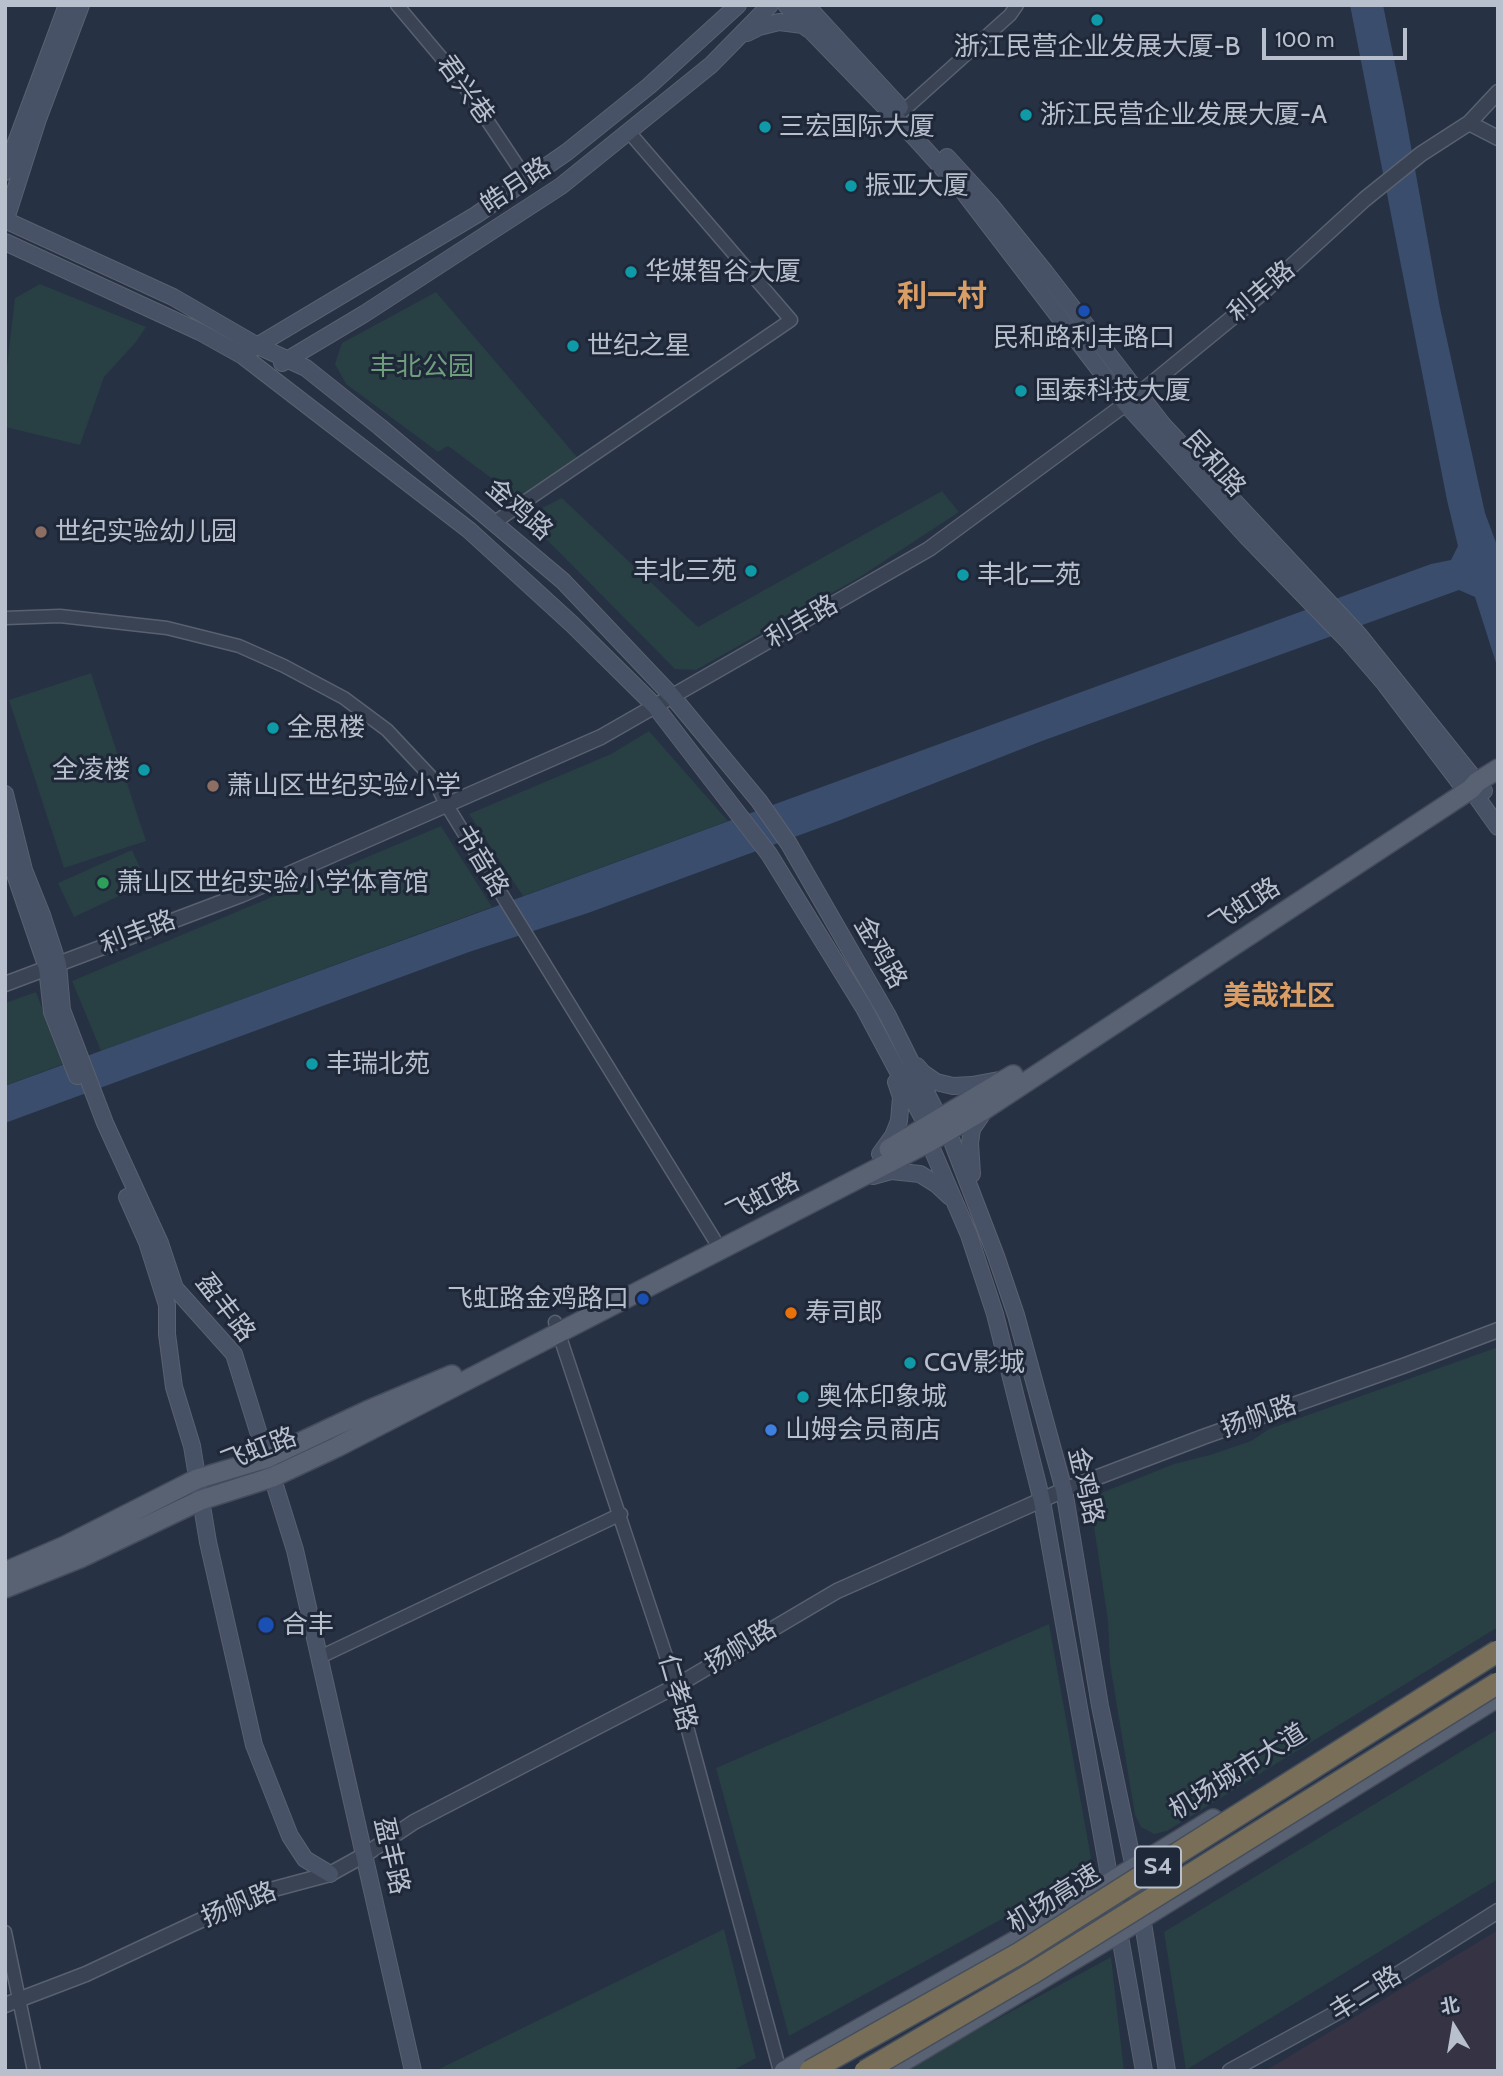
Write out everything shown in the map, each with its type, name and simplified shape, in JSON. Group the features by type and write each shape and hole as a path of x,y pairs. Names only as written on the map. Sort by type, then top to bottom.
{"highway":[{"name":"机场高速","path":"810,2071 1020,1952 1498,1651"},
{"name":"机场高速","path":"866,2071 1031,1974 1498,1683"}],"main road":[{"path":"5,172 67,5"},
{"path":"5,221 38,119 81,5"},
{"name":"皓月路","path":"243,356 256,345 464,222 567,152 649,86 722,13 738,5"},
{"name":"皓月路","path":"266,375 554,191 710,65 770,5"},
{"name":"民和路","path":"786,5 907,129 962,190 1247,537 1348,640 1470,783 1498,809"},
{"name":"民和路","path":"806,5 990,204 1132,398 1163,425 1359,635 1470,783 1498,827"},
{"path":"815,5 834,35"},
{"path":"738,37 759,27 779,22 803,25 817,36"},
{"name":"金鸡路","path":"5,221 173,297 256,345 306,368 564,581 672,696 759,801 789,844 888,1016 907,1055 936,1130 955,1202 995,1314 1042,1501 1144,2071"},
{"name":"金鸡路","path":"5,242 200,332 243,356 469,530 573,625 655,706 769,854 864,1008 975,1201 1016,1315 1064,1490 1100,1706 1134,1868 1167,2071"},
{"name":"飞虹路","path":"557,1328 714,1239 880,1154 985,1109 1470,783 1498,757"},
{"name":"飞虹路","path":"5,1588 80,1558 270,1468 850,1182 936,1130 1009,1078 1470,783 1498,769"},
{"name":"盈丰路","path":"5,794 24,870 43,915 62,1010 105,1123 160,1243 175,1288 234,1354 295,1550 413,2071"},
{"name":"盈丰路","path":"5,845 52,966 52,1012 98,1132 147,1242 167,1305 167,1334 174,1387 192,1447 208,1542 254,1745 290,1836 305,1860 330,1874"},
{"path":"880,1154 893,1136 901,1107 901,1097 886,1049"},
{"path":"907,1055 923,1073 936,1082 953,1086 1009,1078"},
{"path":"975,1201 970,1143 972,1129 985,1109"},
{"path":"850,1182 891,1171 905,1171 920,1174 955,1202"},
{"name":"飞虹路","path":"5,1573 65,1546 197,1479 270,1468"},
{"name":"机场城市大道","path":"782,2071 1002,1948 1498,1639"},
{"path":"887,2071 1120,1933 1498,1697"}],"street":[{"name":"君兴巷","path":"397,5 461,81 527,180"},
{"path":"903,111 1010,15 1017,5"},
{"name":"利丰路","path":"5,984 241,895 601,737 929,549 1132,398 1261,294 1365,199 1421,154 1469,123 1498,92"},
{"path":"1469,123 1498,138"},
{"path":"495,522 791,320 629,132"},
{"name":"书音路","path":"5,618 60,616 167,628 250,651 344,698 387,730 434,780 446,804 714,1239"},
{"name":"仁孝路","path":"557,1328 676,1686 782,2071"},
{"name":"扬帆路","path":"5,2005 86,1974 258,1892 330,1874 414,1822 676,1686 838,1591 1064,1490 1498,1330"},
{"path":"320,1657 621,1514"},
{"name":"丰二路","path":"1230,2071 1338,2012 1498,1911"},
{"path":"5,1932 34,2071"}],"shaded area":[{"path":"1498,1930 1498,2071 1265,2071"}],"green space":[{"path":"40,284 146,327 104,377 80,445 5,427 5,383 15,298"},
{"name":"丰北公园","path":"436,292 577,457 518,498 448,446 438,452 346,384 335,364 342,343"},
{"path":"942,491 959,512 860,577 696,670 675,669 540,533 558,522 542,508 562,498 698,627"},
{"path":"91,673 146,841 64,868 9,700"},
{"path":"649,731 728,821 523,896 469,814 611,754"},
{"path":"441,826 492,907 101,1051 72,981"},
{"name":"萧山区世纪实验小学体育馆","path":"132,850 147,883 74,917 58,883"},
{"path":"36,992 63,1064 5,1086 5,1003"},
{"path":"1498,1347 1498,1627 1167,1831 1154,1834 1141,1827 1135,1815 1110,1664 1108,1621 1092,1513 1096,1495 1174,1464 1251,1441 1269,1429"},
{"path":"1049,1624 1093,1869 789,2036 716,1768"},
{"path":"1498,1729 1498,1879 1186,2070 1164,1932"},
{"path":"724,1929 756,2058 732,2071 435,2071"},
{"path":"1111,1957 1124,2071 902,2071"}],"water":[{"path":"1350,5 1383,5 1440,308 1485,513 1498,548 1498,669 1475,597 1459,590 1042,741 838,821 588,913 469,952 5,1123 5,1086 1431,564 1451,560 1458,546"}],"place":[{"name":"浙江民营企业发展大厦-B","path":"1097,20"},
{"name":"浙江民营企业发展大厦-A","path":"1026,115"},
{"name":"三宏国际大厦","path":"765,127"},
{"name":"振亚大厦","path":"851,186"},
{"name":"华媒智谷大厦","path":"631,272"},
{"name":"民和路利丰路口","path":"1084,311"},
{"name":"世纪之星","path":"573,346"},
{"name":"国泰科技大厦","path":"1021,391"},
{"name":"世纪实验幼儿园","path":"41,532"},
{"name":"丰北三苑","path":"751,571"},
{"name":"丰北二苑","path":"963,575"},
{"name":"全思楼","path":"273,728"},
{"name":"全凌楼","path":"144,770"},
{"name":"萧山区世纪实验小学","path":"213,786"},
{"name":"萧山区世纪实验小学体育馆","path":"103,883"},
{"name":"丰瑞北苑","path":"312,1064"},
{"name":"飞虹路金鸡路口","path":"643,1299"},
{"name":"寿司郎","path":"791,1313"},
{"name":"CGV影城","path":"910,1363"},
{"name":"奥体印象城","path":"803,1397"},
{"name":"山姆会员商店","path":"771,1430"},
{"name":"合丰","path":"266,1625"}],"district":[{"name":"利一村","path":"942,297"},
{"name":"美哉社区","path":"1279,997"}]}
